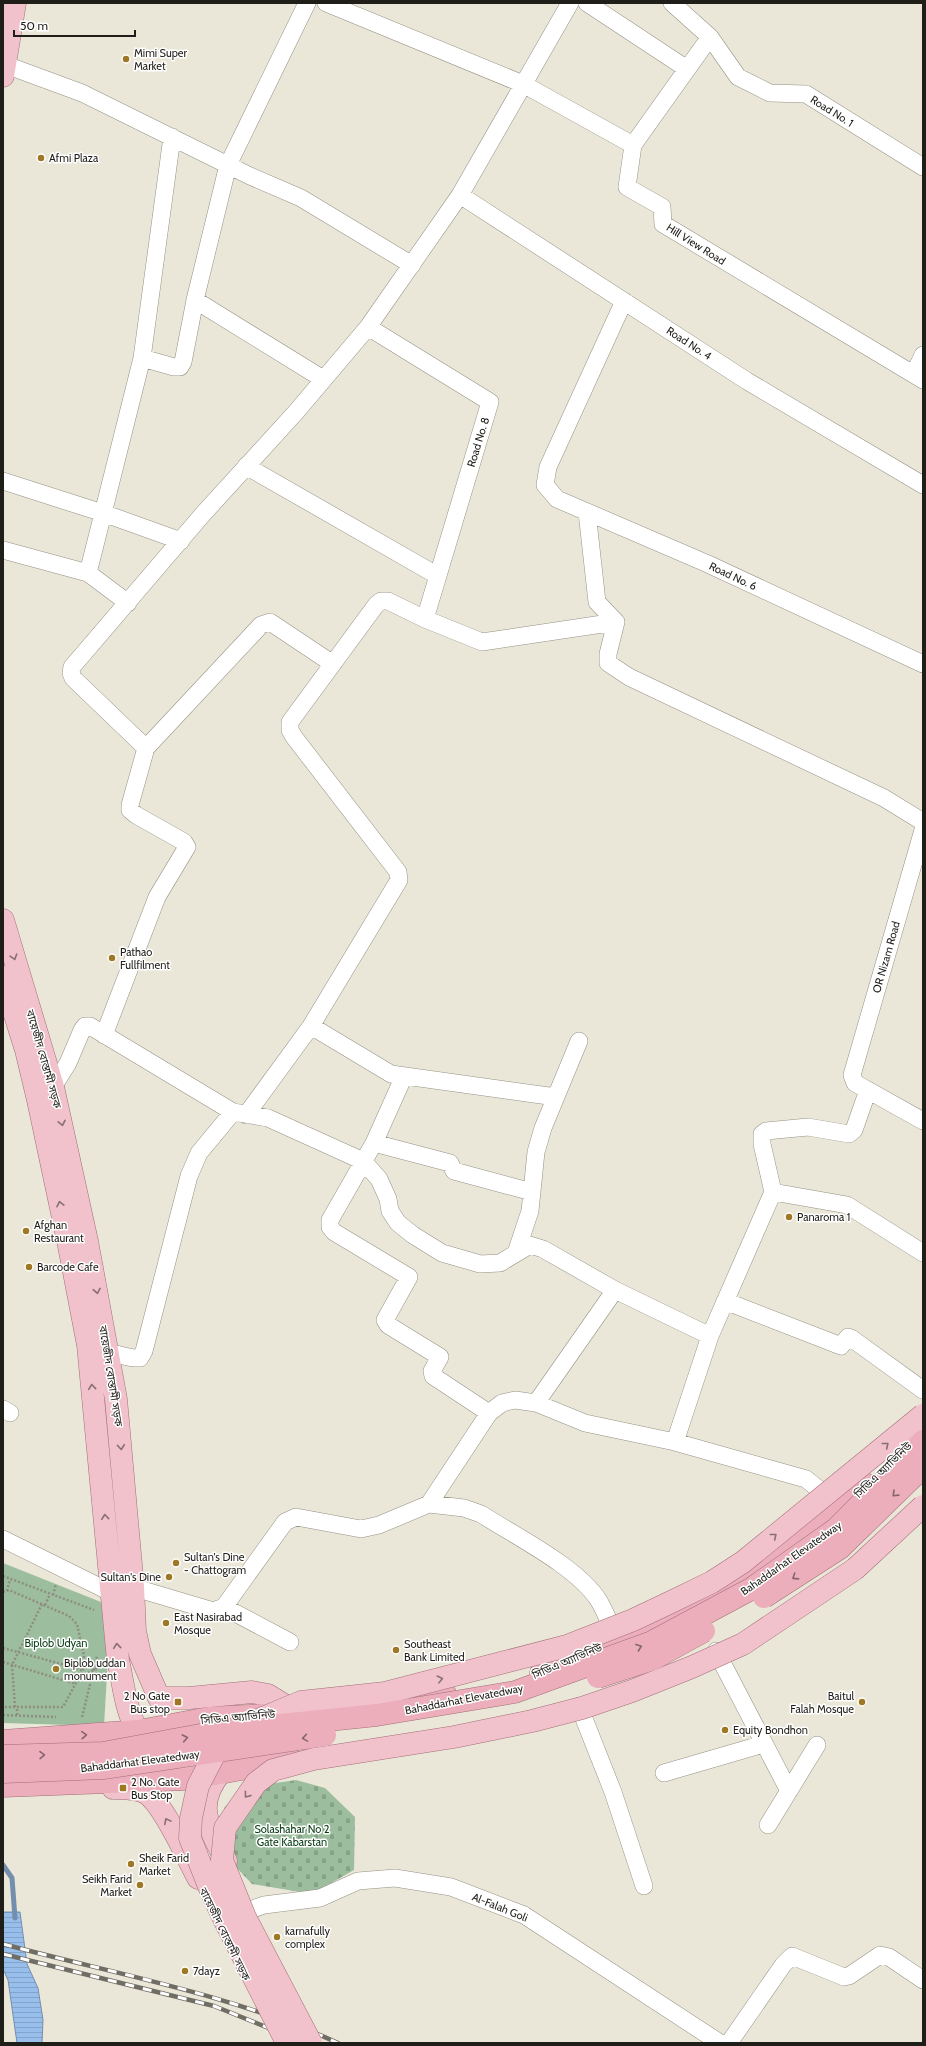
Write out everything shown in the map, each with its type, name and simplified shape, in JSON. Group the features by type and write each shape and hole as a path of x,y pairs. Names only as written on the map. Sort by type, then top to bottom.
{"highway":[{"name":"সিডিএ অ্যাভিনিউ","path":"3,1741 139,1731 209,1718 255,1717 294,1711 454,1693 526,1679 710,1598 856,1497 923,1430"},
{"name":"Bahaddarhat Elevatedway","path":"3,1756 103,1753 222,1731 377,1715 515,1692 652,1642 751,1589 836,1529 923,1441"},
{"name":"Bahaddarhat Elevatedway","path":"3,1772 103,1768 518,1703 653,1659 754,1604 840,1548 923,1467"},
{"path":"3,1786 153,1781 210,1775 483,1726 578,1706 614,1694 728,1645 845,1568 923,1498"}],"main road":[{"path":"5,70 15,3"},
{"name":"বায়েজীদ বোস্তামী সড়ক","path":"3,920 54,1087 87,1241 108,1352 116,1399 134,1587 135,1631 140,1654 159,1698 189,1698 252,1692 268,1695 294,1711"},
{"name":"বায়েজীদ বোস্তামী সড়ক","path":"3,977 26,1050 38,1100 88,1345 118,1660 126,1698 134,1722 139,1731 166,1758 210,1775"},
{"path":"287,2043 218,1907 190,1838 191,1818 198,1786 214,1755 244,1726 301,1702 385,1693 567,1646 633,1620 671,1602 712,1582 743,1562 923,1415"},
{"path":"310,2043 245,1917 222,1860 225,1828 256,1783 273,1770 314,1759 454,1737 582,1708 632,1691 692,1667 743,1644 855,1569 923,1506"},
{"path":"106,1734 115,1727 119,1721 126,1698"},
{"path":"210,1775 214,1781 206,1799 206,1811 209,1825 250,1910 321,2043"},
{"name":"বায়েজীদ বোস্তামী সড়ক","path":"67,1784 83,1788 123,1788 138,1790 147,1793 160,1808 202,1885 281,2043"}],"street":[{"path":"142,358 174,367 180,366 183,362 195,300 228,165 307,3"},
{"path":"326,3 523,84 633,145 710,37"},
{"path":"146,748 74,678 71,673 72,668 368,327 460,195 570,3"},
{"path":"587,3 687,69"},
{"name":"Road No. 1","path":"672,3 710,37 738,77 770,93 806,94 923,167"},
{"path":"5,70 82,93 228,165 301,198 412,265"},
{"path":"88,573 142,358 172,137"},
{"name":"Hill View Road","path":"633,145 627,187 662,207 664,224 918,377"},
{"name":"Road No. 4","path":"460,195 747,381 923,485"},
{"path":"195,300 323,379"},
{"name":"Road No. 6","path":"624,301 548,467 545,485 558,499 708,564 923,664"},
{"name":"Road No. 8","path":"368,327 490,402 425,619"},
{"path":"918,377 923,355"},
{"path":"246,466 438,576"},
{"path":"3,481 103,513 181,541"},
{"path":"587,512 597,602 616,622"},
{"path":"3,550 88,573 128,602"},
{"path":"108,1352 125,1354 135,1359 140,1358 144,1352 189,1176 199,1153 240,1114 311,1026 400,875 294,737 290,730 290,722 376,605 382,601 388,601 425,619 482,642 616,622"},
{"path":"104,1035 157,897 187,847 184,842 136,815 130,810 130,805 146,748 265,622 270,622 333,664"},
{"path":"616,622 608,654 608,663 624,674 884,798 923,822"},
{"name":"OR Nizam Road","path":"773,1192 762,1144 762,1134 766,1131 808,1128 849,1134 854,1130 862,1086 852,1075 923,830"},
{"path":"54,1087 68,1063 85,1026 90,1026 240,1114 268,1118 363,1161 380,1179 388,1199 390,1211 398,1223 413,1235 442,1253 480,1264 500,1263 530,1245 543,1249 615,1290 710,1336"},
{"path":"311,1026 391,1074 556,1097"},
{"path":"516,1253 530,1211 536,1152 543,1128 579,1041"},
{"path":"404,1076 374,1143 330,1220 330,1227 334,1232 409,1277 385,1320 388,1325 440,1357 432,1371 433,1376 489,1413"},
{"path":"862,1086 923,1121"},
{"path":"374,1143 450,1163 454,1171 532,1192"},
{"path":"675,1442 710,1336 773,1192 848,1205 923,1253"},
{"path":"536,1403 615,1290"},
{"path":"725,1301 841,1346 848,1337 851,1338 923,1390"},
{"path":"429,1504 489,1413 502,1403 515,1400 536,1403 585,1423 675,1442 806,1479 842,1506"},
{"path":"3,1539 112,1587 134,1587 213,1611 224,1607 285,1522 296,1517 361,1529 380,1524 429,1504 464,1508 481,1514 573,1572 589,1588 599,1601 617,1640"},
{"path":"224,1607 290,1642"},
{"path":"716,1651 789,1791"},
{"path":"578,1706 613,1792 644,1886"},
{"path":"664,1773 764,1744"},
{"path":"768,1825 817,1745"},
{"name":"Al-Falah Goli","path":"250,1910 264,1905 320,1898 358,1881 395,1878 451,1887 524,1915 720,2043"},
{"path":"729,2043 783,1965 792,1956 844,1977 849,1976 880,1955 889,1957 923,1980"}],"path":[{"path":"3,1576 10,1580 96,1610 96,1618"},
{"path":"7,1591 10,1580"},
{"path":"3,1592 7,1591 69,1616 77,1624 84,1656 84,1670 63,1706 3,1707"},
{"path":"17,1715 12,1665 50,1594"},
{"path":"3,1648 84,1670"},
{"path":"74,1718 81,1718 98,1654"},
{"path":"3,1662 76,1684"},
{"path":"79,1678 95,1668"},
{"path":"3,1715 60,1717"}],"green space":[{"name":"Biplob Udyan","path":"3,1563 111,1606 104,1726 3,1723"},
{"name":"Solashahar No 2 Gate Kabarstan","path":"296,1780 325,1788 355,1817 354,1870 312,1894 252,1884 233,1864 224,1808 243,1788"}],"water":[{"path":"3,1912 20,1912 27,1964 38,1988 43,2020 42,2043 17,2043 8,1980 3,1969"}],"waterway":[{"path":"3,1865 12,1878 15,1918"}],"railway":[{"path":"3,1944 215,1998 256,2011 338,2043"},
{"path":"3,1954 214,2006 306,2043"}],"place":[{"name":"Mimi Super Market","path":"126,59"},
{"name":"Afmi Plaza","path":"41,158"},
{"name":"Pathao Fullfilment","path":"112,958"},
{"name":"Panaroma 1","path":"789,1217"},
{"name":"Afghan Restaurant","path":"26,1231"},
{"name":"Barcode Cafe","path":"29,1267"},
{"name":"Sultan's Dine - Chattogram","path":"176,1563"},
{"name":"Sultan's Dine","path":"169,1577"},
{"name":"East Nasirabad Mosque","path":"166,1623"},
{"name":"Southeast Bank Limited","path":"396,1650"},
{"name":"Biplob uddan monument","path":"56,1669"},
{"name":"2 No Gate Bus stop","path":"178,1702"},
{"name":"Baitul Falah Mosque","path":"862,1702"},
{"name":"Equity Bondhon","path":"725,1730"},
{"name":"2 No. Gate Bus Stop","path":"123,1788"},
{"name":"Sheik Farid Market","path":"131,1864"},
{"name":"Seikh Farid Market","path":"140,1885"},
{"name":"karnafully complex","path":"277,1937"},
{"name":"7dayz","path":"185,1971"}]}
